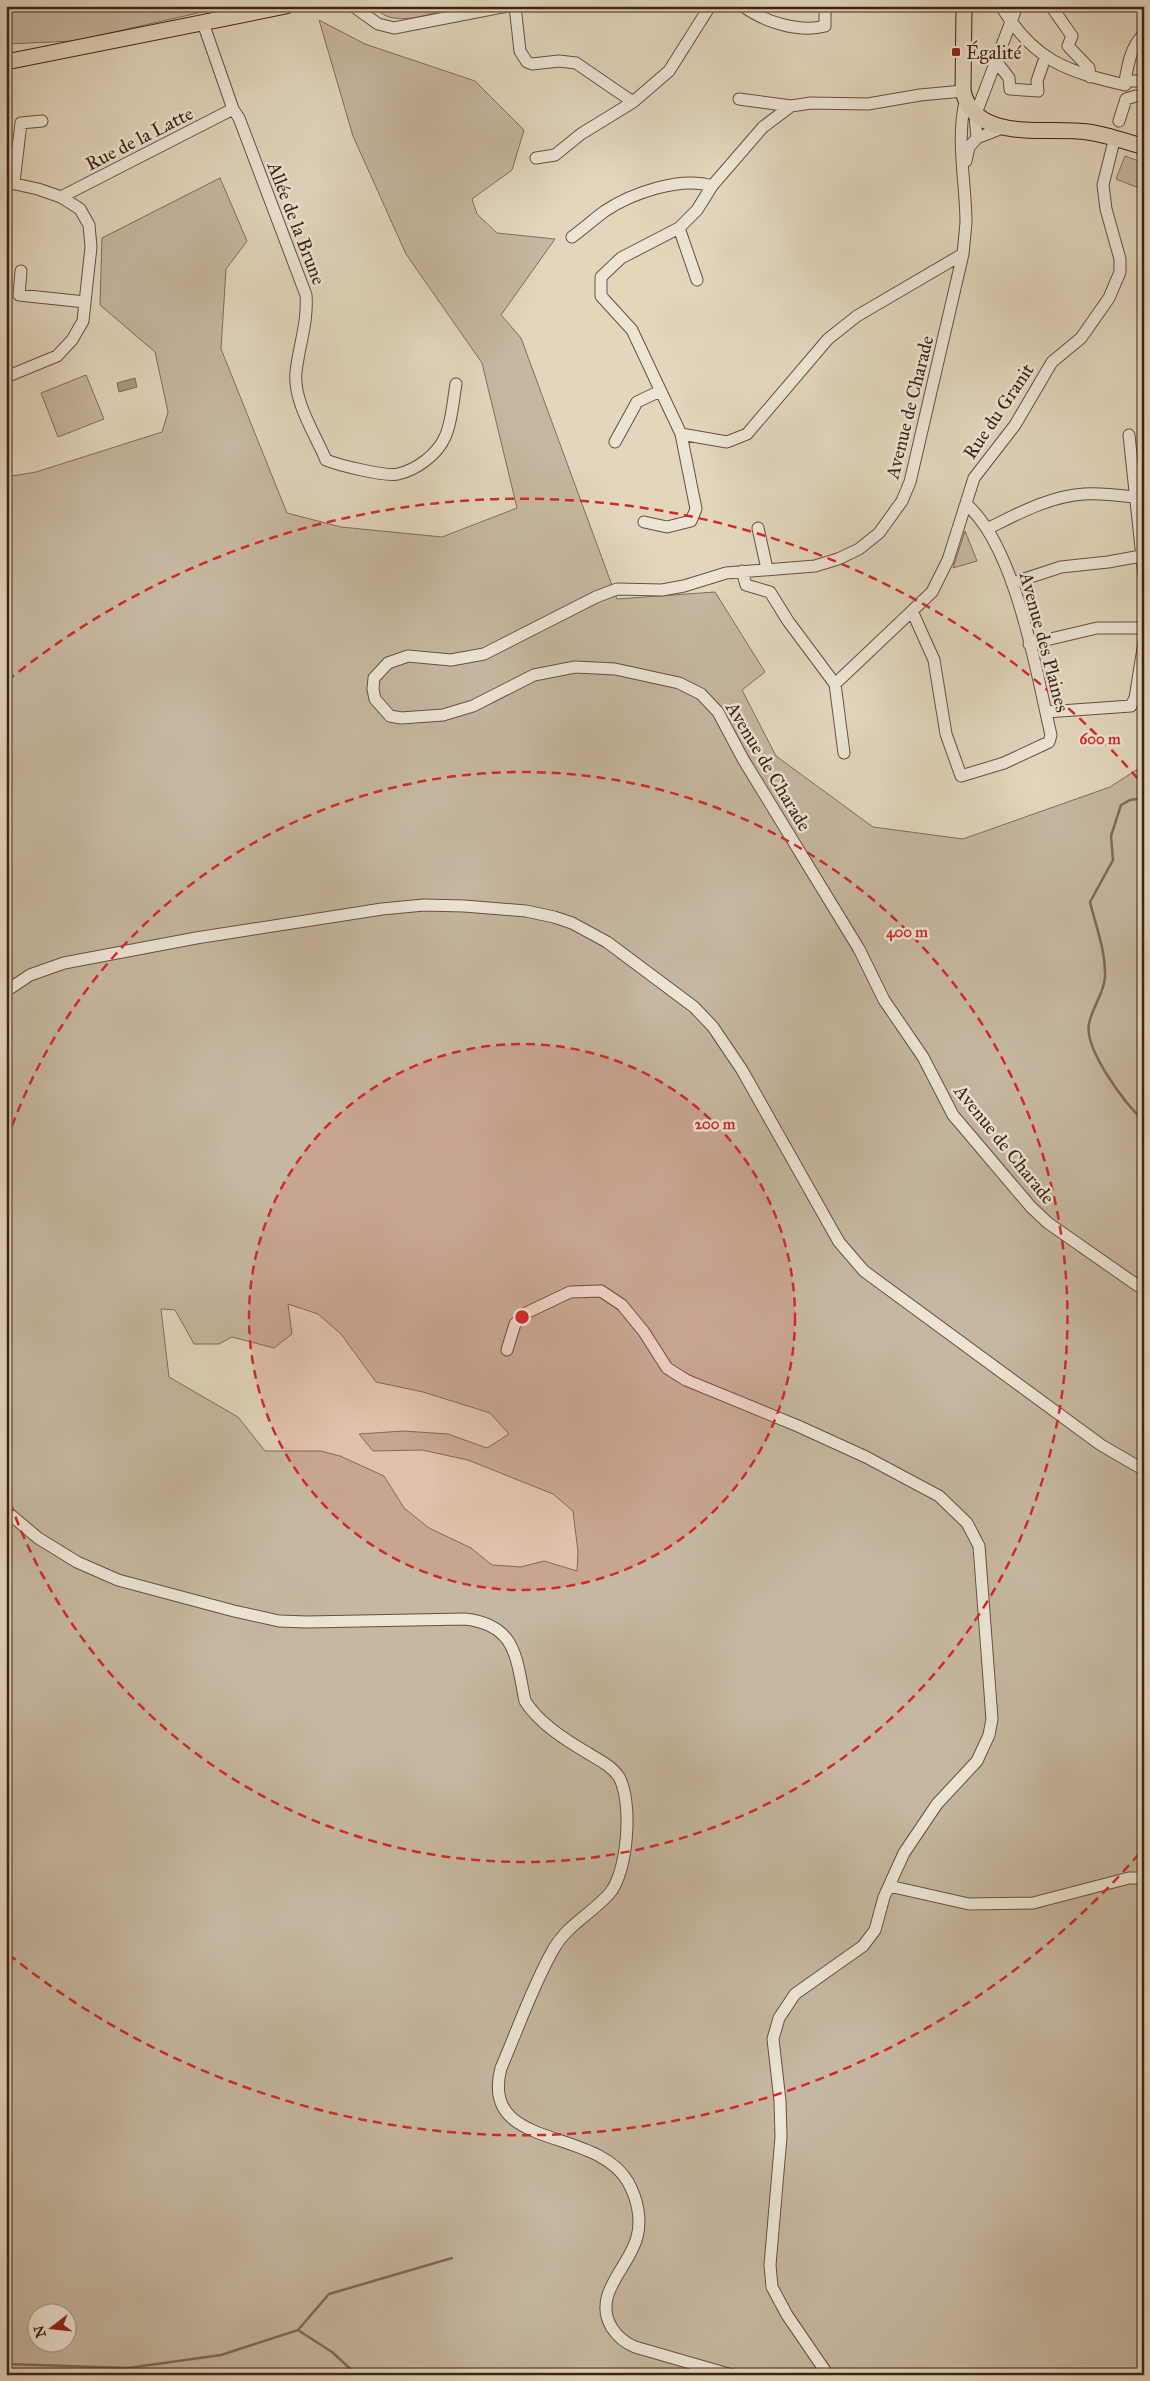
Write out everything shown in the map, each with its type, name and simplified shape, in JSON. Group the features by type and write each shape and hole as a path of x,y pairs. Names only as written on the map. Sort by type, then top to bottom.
{"main road":[{"path":"6,62 286,6"},
{"path":"964,6 964,96 975,116 987,122 1005,126 1087,132 1144,147"},
{"path":"6,56 62,52"}],"street":[{"path":"354,6 378,24 394,28 507,6"},
{"path":"366,6 378,24"},
{"path":"515,6 520,51 527,62 532,64 560,61 576,63 633,102"},
{"path":"536,158 555,155 581,134 633,102 669,71 710,6"},
{"path":"744,6 751,12 793,28 816,29 825,26 824,6"},
{"path":"1001,6 1010,22 1045,58 1090,77 1125,83 1144,80"},
{"path":"1005,126 977,138 975,116 1017,6"},
{"path":"1051,6 1072,36 1068,46 1089,68 1090,77"},
{"name":"Allée de la Brune","path":"203,23 232,110 240,118 306,295 307,317 296,374 300,397 326,460 338,465 396,475 414,468 436,453 446,437 456,384"},
{"path":"1125,83 1130,58 1144,34"},
{"path":"996,61 1009,78 1010,89 1038,92 1037,80 1045,58"},
{"path":"1125,83 1140,99"},
{"path":"739,99 791,106 811,103 868,104 920,95 964,96"},
{"name":"Avenue de Charade","path":"964,96 962,180 966,223 963,254 910,482 891,518 879,533 859,549 838,559 815,566 726,573 684,586 662,590 617,590 596,596 515,640 484,654 465,660 408,656 388,662 374,678 373,689 375,700 386,712 396,717 420,718 443,715 473,706 534,675 575,667 616,669 679,684 701,694 718,712 743,760 859,949 884,1000 922,1056 953,1115 1048,1223 1144,1290"},
{"path":"1119,121 1126,99 1140,99"},
{"path":"644,522 667,528 691,521 696,509 681,434 632,330 600,296 601,276 621,258 679,228 697,210 712,186 763,127 791,106"},
{"name":"Rue de la Latte","path":"61,198 232,110"},
{"path":"6,377 57,356 72,340 83,321 90,247 89,225 80,209 61,198 10,182 21,123 42,121"},
{"name":"Avenue de Charade","path":"962,180 969,147 977,138"},
{"name":"Rue du Granit","path":"835,684 932,592 948,560 974,478 980,468 1015,424 1052,362 1080,338 1109,298 1120,272 1120,259 1103,197 1103,185 1115,138"},
{"path":"572,237 606,210 656,189 692,182 712,186"},
{"path":"679,228 697,280"},
{"path":"681,434 727,442 747,434 828,339 857,316 963,254"},
{"path":"21,271 19,295 85,302"},
{"path":"615,442 637,402 660,391"},
{"path":"1129,435 1140,556 1144,576"},
{"path":"987,529 1036,506 1072,495 1134,496"},
{"name":"Avenue des Plaines","path":"912,611 934,660 946,734 961,776 1004,763 1049,742 1051,735 1046,712 1006,563 987,529 966,504"},
{"path":"758,528 767,569"},
{"path":"1012,583 1061,567 1108,562 1140,556"},
{"path":"742,571 746,585 770,592 788,621 835,684 844,753"},
{"path":"1029,644 1097,628 1144,628"},
{"path":"1046,712 1131,706 1135,698 1144,642"},
{"path":"6,991 30,975 64,962 196,938 382,909 424,906 472,906 526,912 572,923 592,933 623,953 694,1008 713,1027 742,1070 838,1242 864,1270 1094,1440 1123,1460 1144,1470"},
{"path":"507,1350 516,1324 524,1314 570,1292 601,1291 622,1305 644,1332 667,1368 686,1380 866,1457 939,1496 967,1523 979,1546 992,1719 978,1761 937,1804 904,1853 889,1886 875,1930 863,1946 795,1994 779,2018 773,2039 780,2101 781,2137 770,2265 772,2287 787,2316 828,2375"},
{"path":"6,1511 38,1538 77,1562 118,1580 234,1611 279,1621 307,1622 465,1619 488,1623 502,1632 512,1648 525,1701 530,1709 554,1731 613,1769 625,1791 628,1809 624,1847 617,1883 608,1896 567,1930 554,1949 501,2068 497,2086 500,2104 507,2115 522,2126 602,2156 621,2172 628,2182 636,2203 639,2227 637,2237 611,2286 606,2304 610,2324 619,2338 635,2347 732,2375"},
{"path":"889,1886 969,1904 1033,1903 1129,1878 1144,1878"}],"shaded area":[{"path":"6,6 229,6 74,41 6,44"},
{"path":"375,6 447,6 449,8 420,17 399,19 381,13"},
{"path":"319,20 365,44 475,81 524,130 512,170 472,199 477,214 497,233 555,239 501,315 521,338 617,599 715,592 765,672 742,690 776,756 873,827 963,839 1110,787 1144,765 1144,2375 6,2375 6,477 36,472 162,432 168,412 155,352 100,305 102,238 220,178 247,241 226,269 221,349 287,513 341,527 442,537 517,508 482,363 406,254 353,136","holes":["288,1304 318,1314 341,1334 376,1382 423,1392 490,1413 509,1434 487,1448 448,1434 403,1431 359,1434 373,1451 422,1450 468,1460 553,1494 573,1511 578,1552 577,1571 544,1561 521,1567 492,1565 471,1548 429,1528 404,1508 384,1476 340,1456 321,1451 265,1451 238,1417 169,1377 161,1309 175,1310 194,1344 219,1344 232,1337 274,1348 292,1334"]},
{"path":"1125,156 1144,163 1144,190 1116,179"},
{"path":"86,375 104,419 58,437 41,393"},
{"path":"135,378 137,387 119,392 117,383"},
{"path":"965,531 977,561 953,568"}],"waterway":[{"path":"1144,798 1130,800 1121,805 1111,836 1113,860 1090,902 1102,948 1105,977 1089,1024 1089,1035 1099,1061 1117,1089 1144,1121"},
{"path":"6,2364 128,2368 221,2355 298,2330 329,2294 452,2258"},
{"path":"298,2330 332,2352 357,2375"}],"place":[{"name":"Égalité","path":"956,52"}]}
